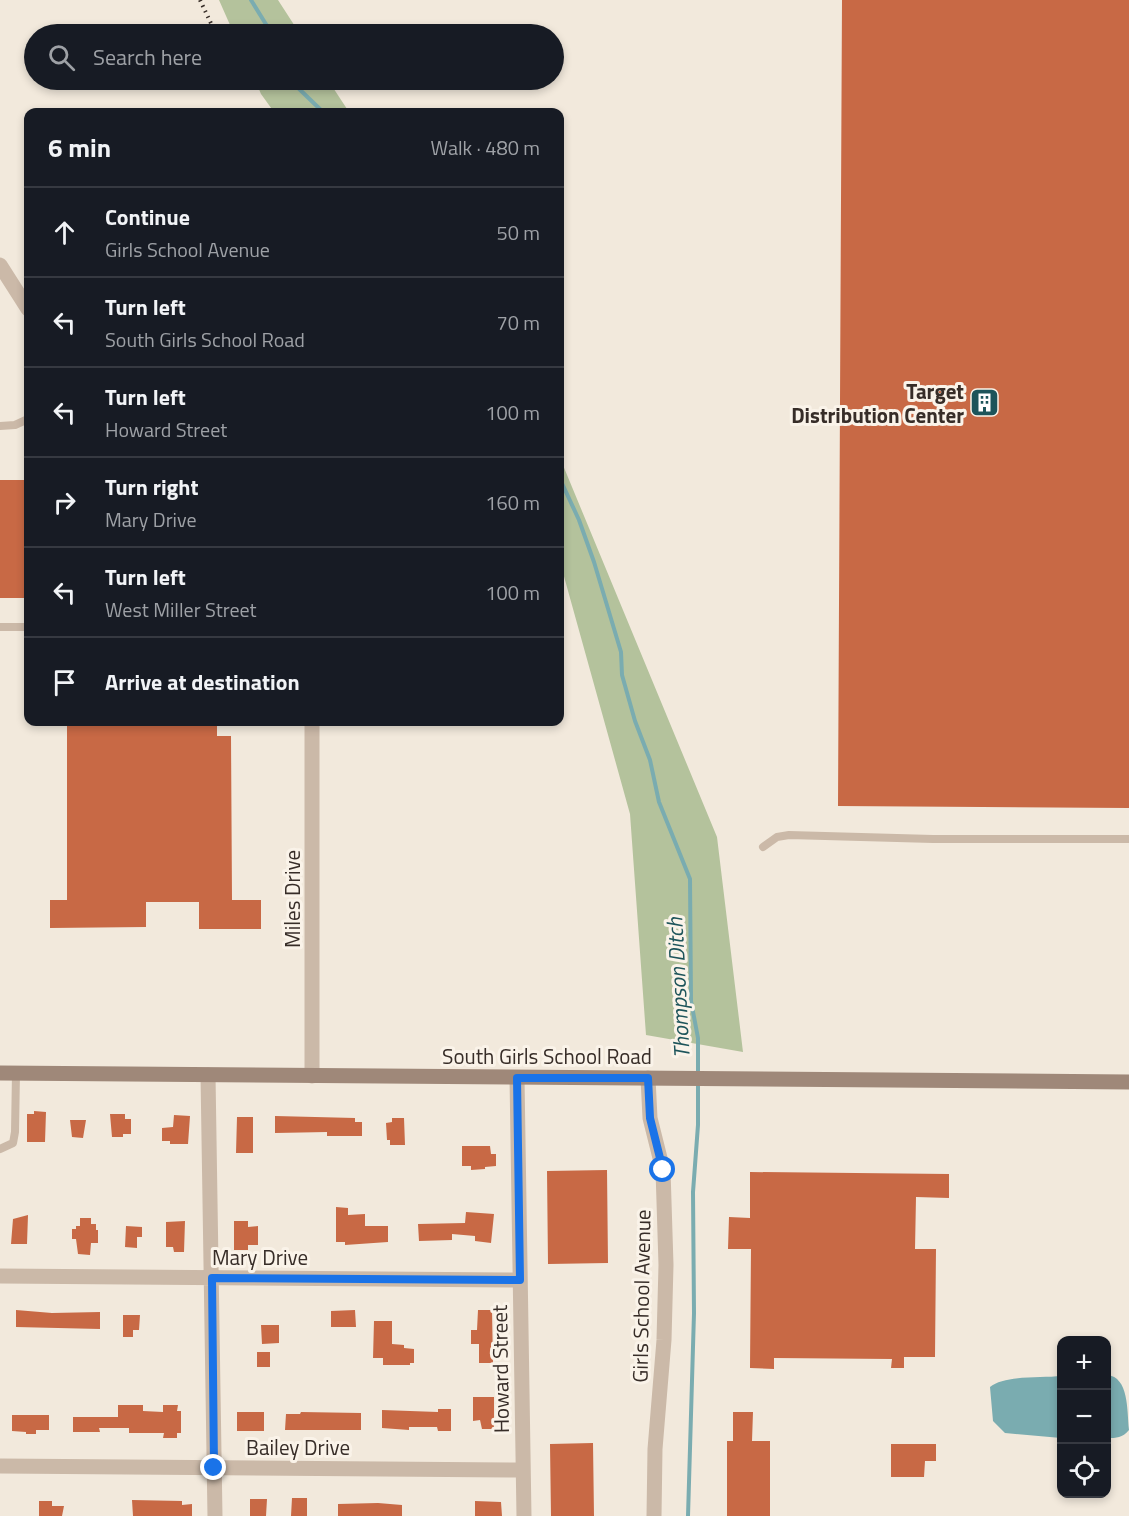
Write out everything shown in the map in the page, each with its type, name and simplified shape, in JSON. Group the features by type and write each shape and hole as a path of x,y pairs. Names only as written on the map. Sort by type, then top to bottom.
{"main road":[{"name":"South Girls School Road","path":"8,1073 1129,1082"}],"street":[{"path":"0,265 24,303"},
{"name":"Miles Drive","path":"312,726 312,1076"},
{"path":"208,1076 215,1516"},
{"name":"Howard Street","path":"517,1078 524,1516"},
{"name":"Girls School Avenue","path":"648,1078 650,1118 663,1170 666,1265 664,1340 655,1449 654,1516"},
{"name":"Mary Drive","path":"0,1276 520,1280"},
{"name":"Bailey Drive","path":"0,1466 523,1470"}],"lane":[{"path":"0,426 15,425 24,421"},
{"path":"0,627 24,627"},
{"path":"763,847 777,837 789,835 933,839 1129,838"},
{"path":"0,1149 13,1143 15,1125 8,1073"}],"green space":[{"path":"219,0 278,0 294,24 230,24"},
{"path":"259,90 335,90 346,108 271,108"},
{"path":"564,468 717,837 743,1052 646,1035 630,814 564,576"}],"water":[{"path":"1057,1376 1057,1438 1005,1433 993,1421 990,1387 1004,1380"},
{"path":"1111,1376 1123,1388 1127,1404 1129,1430 1117,1438 1111,1438"}],"building":[{"name":"Target Distribution Center","path":"842,0 1129,0 1129,808 838,806"},
{"path":"0,480 24,480 24,598 0,598"},
{"path":"67,726 217,726 217,736 231,736 232,900 261,900 261,929 199,929 199,902 146,902 146,927 50,928 50,900 67,900"},
{"path":"34,1111 46,1112 45,1142 27,1142 27,1114 34,1114"},
{"path":"110,1114 125,1114 125,1119 131,1119 131,1134 112,1137"},
{"path":"174,1115 190,1116 188,1144 170,1144 170,1141 162,1141 162,1128 173,1127"},
{"path":"275,1116 355,1118 355,1122 362,1122 362,1136 327,1136 327,1132 275,1133"},
{"path":"237,1117 253,1117 253,1153 236,1153"},
{"path":"392,1118 404,1118 405,1145 390,1145 390,1140 387,1140 386,1123 392,1122"},
{"path":"70,1120 86,1120 83,1138 72,1137"},
{"path":"462,1146 490,1146 491,1154 496,1154 496,1166 471,1170 471,1166 462,1166"},
{"path":"607,1170 608,1263 548,1264 547,1171"},
{"path":"750,1172 949,1174 949,1198 916,1197 915,1249 936,1249 935,1357 904,1357 904,1368 891,1368 892,1359 774,1358 774,1369 750,1368 751,1249 728,1249 729,1217 750,1218"},
{"path":"336,1207 348,1208 348,1215 365,1214 365,1226 388,1226 388,1242 345,1245 345,1242 336,1242"},
{"path":"466,1212 494,1214 491,1243 475,1241 475,1236 452,1234 452,1240 419,1241 418,1224 465,1223"},
{"path":"28,1215 27,1244 11,1244 13,1219"},
{"path":"80,1218 91,1218 91,1224 96,1224 96,1230 98,1230 98,1243 91,1243 90,1255 78,1254 76,1239 72,1239 72,1229 80,1226"},
{"path":"185,1221 184,1252 174,1252 173,1247 166,1247 166,1222"},
{"path":"234,1221 248,1221 248,1227 258,1226 258,1245 248,1245 248,1250 234,1250"},
{"path":"126,1226 142,1227 142,1237 137,1237 137,1248 125,1247"},
{"path":"16,1310 52,1313 100,1312 100,1329 16,1327"},
{"path":"355,1310 356,1327 331,1327 331,1311"},
{"path":"478,1310 492,1310 493,1363 479,1363 479,1344 471,1344 471,1330 477,1330"},
{"path":"123,1315 140,1315 139,1330 133,1330 133,1337 123,1337"},
{"path":"374,1321 392,1321 392,1344 414,1349 414,1363 383,1365 383,1358 373,1358"},
{"path":"261,1325 279,1325 279,1343 262,1344"},
{"path":"257,1352 270,1352 270,1367 257,1367"},
{"path":"473,1397 494,1397 494,1429 482,1429 480,1420 473,1421"},
{"path":"118,1405 143,1405 143,1411 163,1412 163,1405 178,1405 177,1411 181,1411 181,1433 177,1433 177,1438 163,1438 164,1433 129,1433 129,1428 99,1428 100,1432 73,1432 73,1417 118,1417"},
{"path":"438,1409 451,1409 451,1431 438,1431 437,1427 409,1427 409,1430 382,1428 382,1410 438,1412"},
{"path":"237,1412 264,1412 264,1431 237,1431"},
{"path":"301,1412 361,1413 361,1430 285,1430 286,1414 300,1414"},
{"path":"733,1412 753,1412 752,1441 770,1441 770,1516 727,1516 727,1441 733,1441"},
{"path":"12,1415 49,1415 49,1430 36,1430 36,1434 12,1431"},
{"path":"593,1443 594,1516 551,1516 550,1444"},
{"path":"891,1444 936,1444 936,1461 925,1461 924,1477 891,1477"},
{"path":"292,1498 307,1498 307,1516 291,1516"},
{"path":"250,1499 267,1499 266,1516 250,1516"},
{"path":"132,1500 182,1501 182,1505 192,1504 192,1516 133,1516"},
{"path":"39,1501 52,1501 52,1506 64,1506 62,1516 39,1516"},
{"path":"475,1501 501,1502 502,1516 475,1516"},
{"path":"338,1504 402,1505 402,1516 338,1516"}],"waterway":[{"name":"Thompson Ditch","path":"251,0 266,24"},
{"name":"Thompson Ditch","path":"300,90 319,108"},
{"name":"Thompson Ditch","path":"564,488 579,520 594,562 621,652 622,675 635,721 650,760 659,802 690,879 691,1001 698,1038 698,1075"},
{"name":"Thompson Ditch","path":"688,1516 694,1313 693,1192 698,1125 698,1082"}],"railway":[{"path":"200,0 211,24"}],"place":[{"name":"Target Distribution Center","path":"985,403"}],"route":[{"path":"214,1468 212,1278 520,1280 517,1078 648,1078 650,1118 663,1170"}]}
